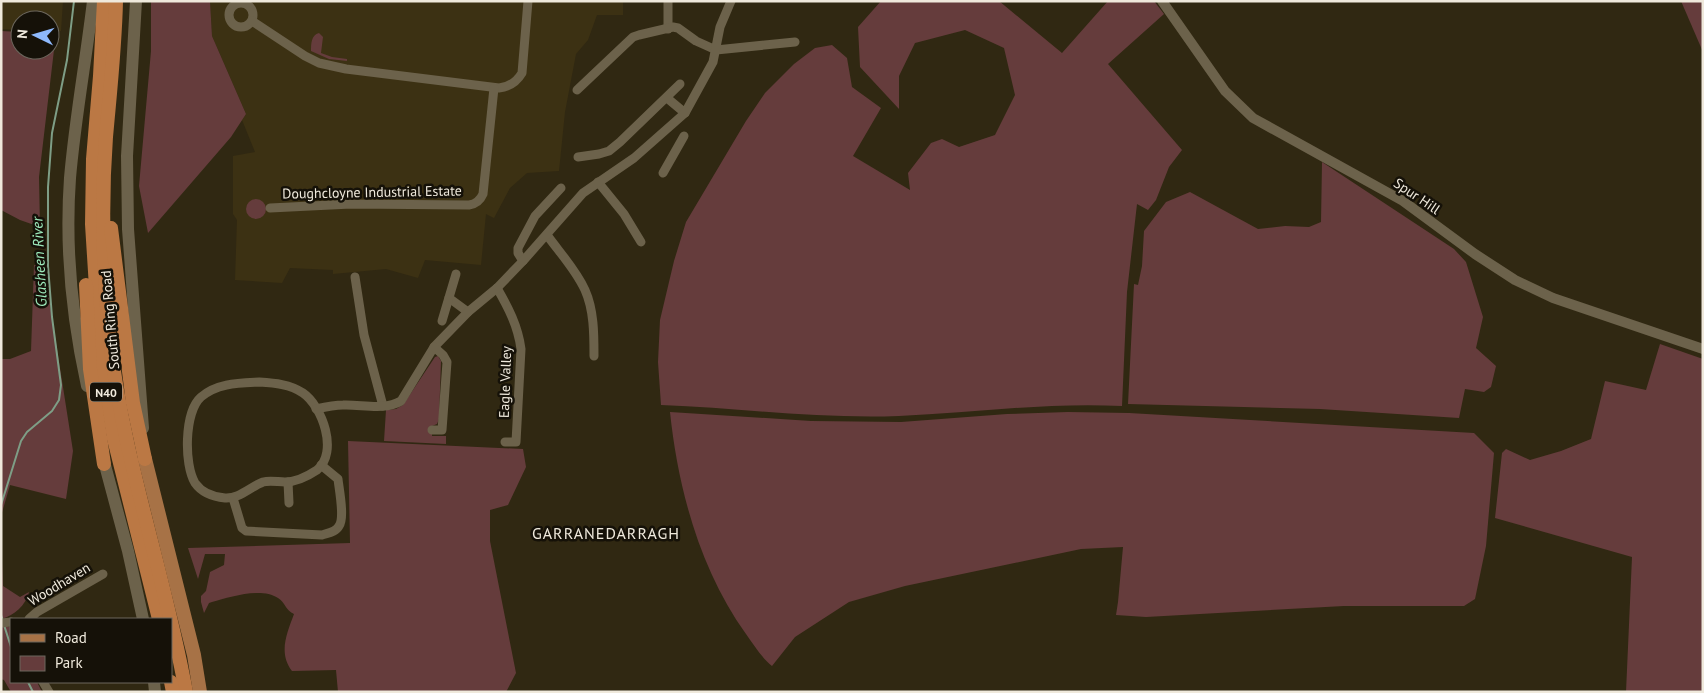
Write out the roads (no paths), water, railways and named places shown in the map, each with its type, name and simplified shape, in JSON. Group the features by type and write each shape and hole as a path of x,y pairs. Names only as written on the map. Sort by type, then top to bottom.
{"highway":[{"name":"South Ring Road","path":"104,1 93,159 92,224 100,351 107,402 120,466 159,618"},
{"name":"South Ring Road","path":"116,1 103,201 103,248 110,341 128,449 171,618"},
{"path":"106,137 110,225 133,403 146,459"},
{"path":"93,159 86,223 86,299 90,369 104,464"},
{"name":"South Ring Road","path":"172,623 186,692"}],"main road":[{"path":"93,1 72,155 68,203 69,258 74,319 82,366 104,464 128,551 143,618"},
{"path":"136,1 127,156 128,229 146,459 194,654 200,692"}],"street":[{"path":"252,21 309,59 324,65 494,88 508,86 516,82 522,73 528,1"},
{"path":"668,1 668,28"},
{"path":"316,409 343,405 383,406 401,401 434,347 468,312 497,288 523,262 570,206 583,193 634,158 685,113 712,66 720,27 731,1"},
{"name":"Spur Hill","path":"1162,1 1225,91 1253,118 1403,201 1475,254 1516,280 1553,298 1703,348"},
{"path":"577,90 633,38 668,28 678,28 700,43 716,50 795,42"},
{"path":"578,157 608,151 620,142 680,84"},
{"name":"Doughcloyne Industrial Estate","path":"270,208 341,204 469,205 476,203 483,194 494,88"},
{"path":"667,98 685,113"},
{"path":"663,172 682,140 666,131"},
{"path":"598,182 624,214 641,242"},
{"path":"523,262 518,253 518,248 535,216 561,188"},
{"path":"547,235 575,272 585,291 593,325 594,356"},
{"path":"442,321 456,274"},
{"path":"355,277 364,335 383,406"},
{"name":"Eagle Valley","path":"497,288 510,312 519,336 521,349 516,442 505,442"},
{"path":"449,298 468,312"},
{"path":"432,430 442,430 446,362 444,355 434,347"},
{"path":"246,383 287,385 301,392 316,409 328,442 322,465 306,476 288,482 263,482 232,498 221,498 207,493 198,487 193,478 188,454 188,436 192,415 198,400 208,392 220,386 246,383"},
{"path":"232,498 242,528 246,531 322,535 329,533 340,526 342,520 338,479 322,465"},
{"path":"288,482 289,503"},
{"name":"Woodhaven","path":"30,618 37,612 103,574"}],"waterway":[{"name":"Glasheen River","path":"1,505 21,441 27,432 52,411 59,400 61,385 52,317 48,266 48,187 52,133 67,60 74,1"},
{"name":"Glasheen River","path":"1,615 3,621"},
{"name":"Glasheen River","path":"4,625 10,644"},
{"name":"Glasheen River","path":"28,683 33,692"}],"district":[{"name":"GARRANEDARRAGH","path":"606,533"}]}
